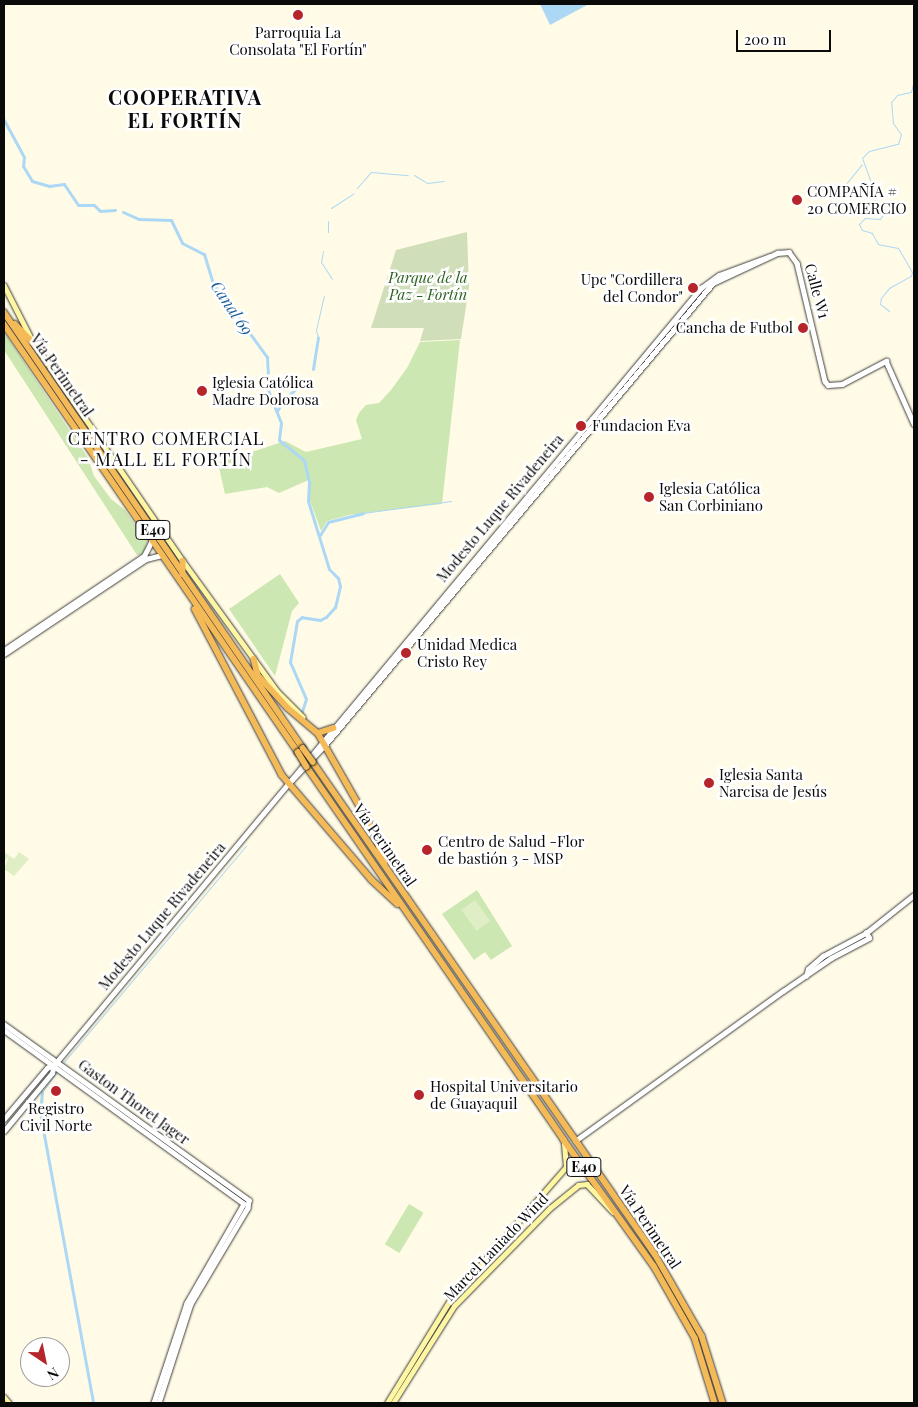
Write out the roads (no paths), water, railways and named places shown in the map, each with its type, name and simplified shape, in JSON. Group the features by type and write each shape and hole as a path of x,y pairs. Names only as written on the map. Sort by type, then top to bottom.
{"highway":[{"path":"5,313 36,346"},
{"name":"Vía Perimetral","path":"5,313 261,687 300,750 307,767 564,1140 619,1215 679,1306 695,1338 715,1403"},
{"name":"Vía Perimetral","path":"4,324 184,588 300,750 313,762 685,1303 702,1336 723,1403"},
{"path":"183,561 183,574"},
{"path":"184,588 289,782 372,880 407,912"},
{"path":"242,659 288,708 318,733 375,833 388,870"},
{"path":"254,659 261,687"},
{"path":"318,733 333,728"}],"main road":[{"name":"Vía Perimetral","path":"4,285 36,346 183,561 285,700 318,733"},
{"name":"Marcel Laniado Wind","path":"387,1403 450,1300 566,1167 564,1140"},
{"name":"Marcel Laniado Wind","path":"393,1403 454,1306 536,1220 565,1195 587,1184 619,1215"},
{"path":"4,1398 6,1403"}],"street":[{"name":"Modesto Luque Rivadeneira","path":"323,743 333,728 651,347 713,283 770,256 789,252"},
{"name":"Calle W1","path":"789,252 797,263 817,339 823,377 828,385 853,379 886,361 914,424"},
{"name":"Modesto Luque Rivadeneira","path":"4,1119 47,1068 55,1063 289,782 562,462 666,333"},
{"path":"646,360 651,347"},
{"path":"584,434 586,426"},
{"path":"561,455 562,462"},
{"path":"4,650 137,561 148,551 152,540"},
{"path":"4,654 146,559 162,555"},
{"path":"806,976 808,968 823,956 866,932 914,895"},
{"path":"575,1141 806,976 869,938 866,932"},
{"name":"Gaston Thoret Jager","path":"4,1024 247,1202 248,1208 220,1252"},
{"name":"Gaston Thoret Jager","path":"4,1030 55,1063"},
{"name":"Modesto Luque Rivadeneira","path":"4,1131 52,1073 55,1063"},
{"path":"154,1403 187,1303 220,1252"},
{"path":"159,1403 191,1304 220,1252"}],"water":[{"path":"540,4 589,4 550,25"}],"waterway":[{"path":"889,311 880,304 881,298 889,288 911,276 912,272 898,248 878,244 872,233 862,230 859,224 865,218 880,219 883,215 873,197 873,188 862,158 869,151 898,144 901,134 893,123 891,102 897,95 911,92 914,80"},
{"name":"Canal 69","path":"4,120 24,157 23,166 32,181 49,186 64,184 78,205 94,205 100,211 115,210"},
{"path":"841,190 862,164"},
{"path":"357,188 371,172 408,175"},
{"path":"414,175 427,183 444,181"},
{"path":"331,208 354,193"},
{"path":"123,212 139,219 171,220 182,243 204,254 213,283 267,357 269,393 281,423 279,440 304,460 309,482 308,501 329,569 338,578 340,586 335,607 326,617 320,620 302,617 297,621 290,662 306,699 302,711"},
{"path":"328,221 328,232"},
{"path":"323,251 321,262 332,279"},
{"path":"318,337 316,330 324,296"},
{"path":"313,369 318,337"},
{"path":"277,411 282,402 302,383"},
{"path":"363,513 451,501"},
{"path":"320,535 328,522 363,513"},
{"path":"63,1063 246,846"},
{"path":"42,1092 61,1066"},
{"path":"42,1092 40,1113 93,1403"}],"place":[{"name":"Parroquia La Consolata \"El Fortín\"","path":"298,15"},
{"name":"COMPAÑÍA # 20 COMERCIO","path":"797,200"},
{"name":"Upc \"Cordillera del Condor\"","path":"693,288"},
{"name":"Cancha de Futbol","path":"803,328"},
{"name":"Iglesia Católica Madre Dolorosa","path":"202,391"},
{"name":"Fundacion Eva","path":"581,426"},
{"name":"Iglesia Católica San Corbiniano","path":"649,497"},
{"name":"Unidad Medica Cristo Rey","path":"406,653"},
{"name":"Iglesia Santa Narcisa de Jesús","path":"709,783"},
{"name":"Centro de Salud -Flor de bastión 3 - MSP","path":"427,850"},
{"name":"Registro Civil Norte","path":"56,1091"},
{"name":"Hospital Universitario de Guayaquil","path":"419,1095"}],"district":[{"name":"COOPERATIVA EL FORTÍN","path":"185,108"},
{"name":"CENTRO COMERCIAL - MALL EL FORTÍN","path":"166,449"}],"park label":[{"name":"Parque de la Paz - Fortín","path":"428,286"}]}
